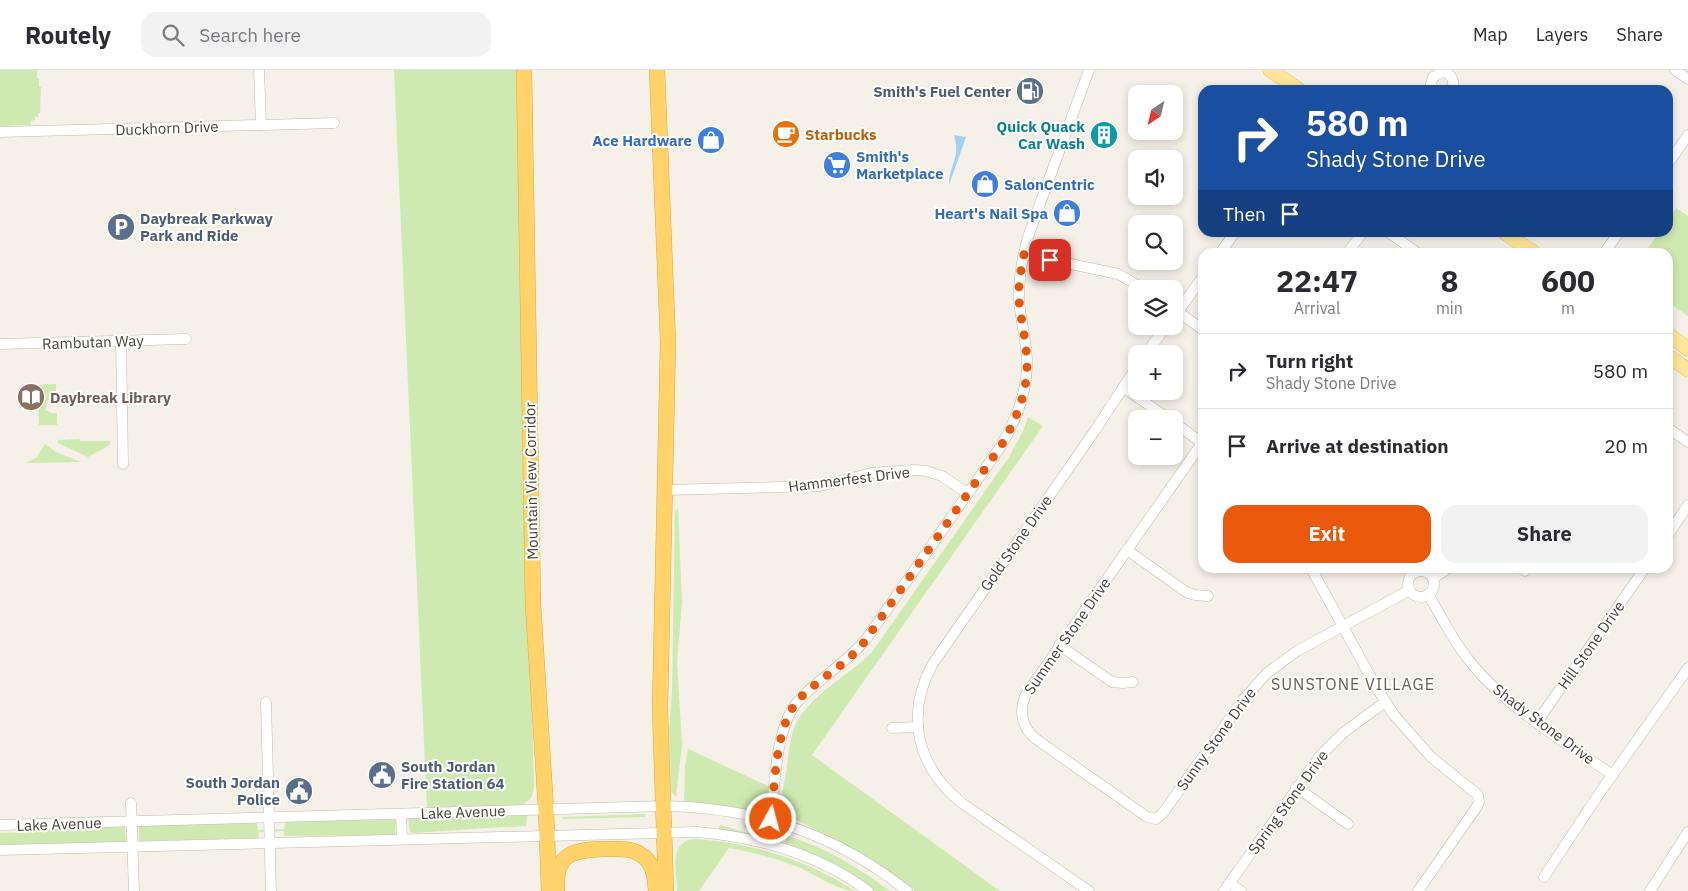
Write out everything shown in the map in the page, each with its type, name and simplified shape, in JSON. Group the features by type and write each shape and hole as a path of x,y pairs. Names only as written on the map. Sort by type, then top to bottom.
{"highway":[{"name":"Mountain View Corridor","path":"524,70 533,604 546,810 549,891"},
{"path":"657,70 668,342 660,708 666,891"},
{"path":"557,891 558,869 572,853 582,850 626,849 636,851 648,860 653,871 656,891"}],"main road":[{"path":"1270,70 1292,85"},
{"path":"1511,237 1527,248"},
{"path":"1673,338 1688,349"},
{"path":"1673,352 1688,363"},
{"path":"1673,360 1688,370"}],"street":[{"path":"259,70 261,125"},
{"path":"771,819 783,729 792,709 804,694 845,662 862,645 1001,446 1013,425 1025,384 1027,352 1019,299 1024,254 1030,230 1089,70"},
{"path":"1675,70 1688,80"},
{"path":"1432,85 1433,77 1443,71 1452,76 1455,85"},
{"name":"Duckhorn Drive","path":"0,132 334,123"},
{"path":"1673,157 1688,135"},
{"path":"1224,248 1232,237"},
{"path":"1351,248 1359,237"},
{"path":"1395,237 1410,248"},
{"path":"1608,248 1616,237"},
{"path":"1024,254 1118,274 1128,280"},
{"path":"1183,303 1198,283"},
{"path":"1183,318 1198,327"},
{"name":"Rambutan Way","path":"0,344 186,340"},
{"path":"121,341 123,464"},
{"name":"Gold Stone Drive","path":"1089,891 962,803 946,789 928,764 918,727 917,710 920,693 932,665 1096,429 1128,380"},
{"path":"1123,387 1156,410"},
{"path":"1183,429 1198,440"},
{"path":"1673,432 1688,442"},
{"name":"Summer Stone Drive","path":"1156,818 1149,818 1036,739 1026,728 1022,713 1025,696 1198,449"},
{"name":"Hammerfest Drive","path":"664,490 820,486 872,473 914,470 926,471 942,476 967,494"},
{"path":"1673,528 1688,506"},
{"path":"1127,550 1186,592 1208,596"},
{"path":"1314,573 1385,702 1403,727 1422,748 1448,772 1476,793 1479,798 1476,808 1418,891"},
{"path":"1412,573 1408,582 1410,590 1420,596 1428,594 1434,586 1433,578 1428,573"},
{"path":"1433,578 1441,573"},
{"name":"Hill Stone Drive","path":"1537,722 1641,573"},
{"name":"Sunny Stone Drive","path":"1156,818 1163,813 1243,700 1259,681 1286,658 1410,590"},
{"name":"Shady Stone Drive","path":"1428,594 1450,634 1473,665 1504,697 1613,775"},
{"path":"1060,645 1112,682 1133,682"},
{"path":"1544,877 1613,775 1687,673"},
{"path":"266,702 271,891"},
{"name":"Spring Stone Drive","path":"1227,887 1309,769 1331,744 1356,722 1385,702"},
{"path":"892,728 918,727"},
{"path":"1296,787 1348,824"},
{"path":"131,803 134,891"},
{"name":"Lake Avenue","path":"0,826 664,806 716,808 771,819 807,832 851,853 907,891"},
{"path":"402,814 402,839"},
{"name":"Lake Avenue","path":"0,850 664,832 711,833 766,844 817,862 842,874 868,891"},
{"path":"1650,891 1688,832"},
{"path":"1227,887 1241,891"}],"green space":[{"path":"0,70 37,70 39,87 41,87 40,113 38,113 38,117 35,117 35,120 31,121 31,125 0,126"},
{"path":"394,70 517,70 534,787 530,798 521,805 427,810"},
{"path":"1676,208 1688,216 1688,316 1673,306 1673,248 1648,248 1656,237 1673,237 1673,212"},
{"path":"56,384 56,398 46,401 47,406 45,410 57,413 57,425 39,425 38,385"},
{"path":"1028,417 1043,426 812,755 1000,891 915,891 865,855 785,814 782,804 793,731 799,718 817,697 872,652 1009,457"},
{"path":"80,439 80,441 110,441 110,445 88,457 58,443 58,440"},
{"path":"45,444 56,452 81,462 25,463 36,458"},
{"path":"678,508 682,602 677,662 682,745 676,797 671,791 669,732 672,691 675,511"},
{"path":"688,749 770,787 767,806 757,810 684,801 685,767"},
{"path":"645,814 645,817 563,819 562,817"},
{"path":"527,815 526,826 414,833 410,832 408,818"},
{"path":"750,819 778,826 777,829 759,830 743,827"},
{"path":"396,820 395,835 284,836 284,831 259,832 258,838 139,841 140,825 257,823 258,830 284,829 285,822"},
{"path":"720,825 752,834 784,836 781,844 718,830"},
{"path":"125,826 126,842 0,845 0,833 35,832 62,828"},
{"path":"787,836 815,846 841,859 890,891 875,891 785,845"},
{"path":"693,839 736,844 777,854 817,870 855,891 834,885 798,867 781,861 729,848 699,891 677,891 675,867 677,852 685,841"}],"water":[{"path":"954,135 966,137 949,185 956,150"}],"place":[{"name":"Smith's Fuel Center","path":"1030,91"},
{"name":"Starbucks","path":"786,134"},
{"name":"Quick Quack Car Wash","path":"1104,135"},
{"name":"Ace Hardware","path":"711,140"},
{"name":"Smith's Marketplace","path":"837,165"},
{"name":"SalonCentric","path":"985,184"},
{"name":"Heart's Nail Spa","path":"1067,213"},
{"name":"Daybreak Parkway Park and Ride","path":"121,227"},
{"name":"Daybreak Library","path":"31,397"},
{"name":"South Jordan Fire Station 64","path":"382,775"},
{"name":"South Jordan Police","path":"299,791"}],"district":[{"name":"SUNSTONE VILLAGE","path":"1353,684"}],"route":[{"path":"771,819 781,736 788,715 804,694 845,662 862,645 1001,446 1013,425 1021,402 1027,368 1027,352 1019,299 1024,254 1050,260"}]}
